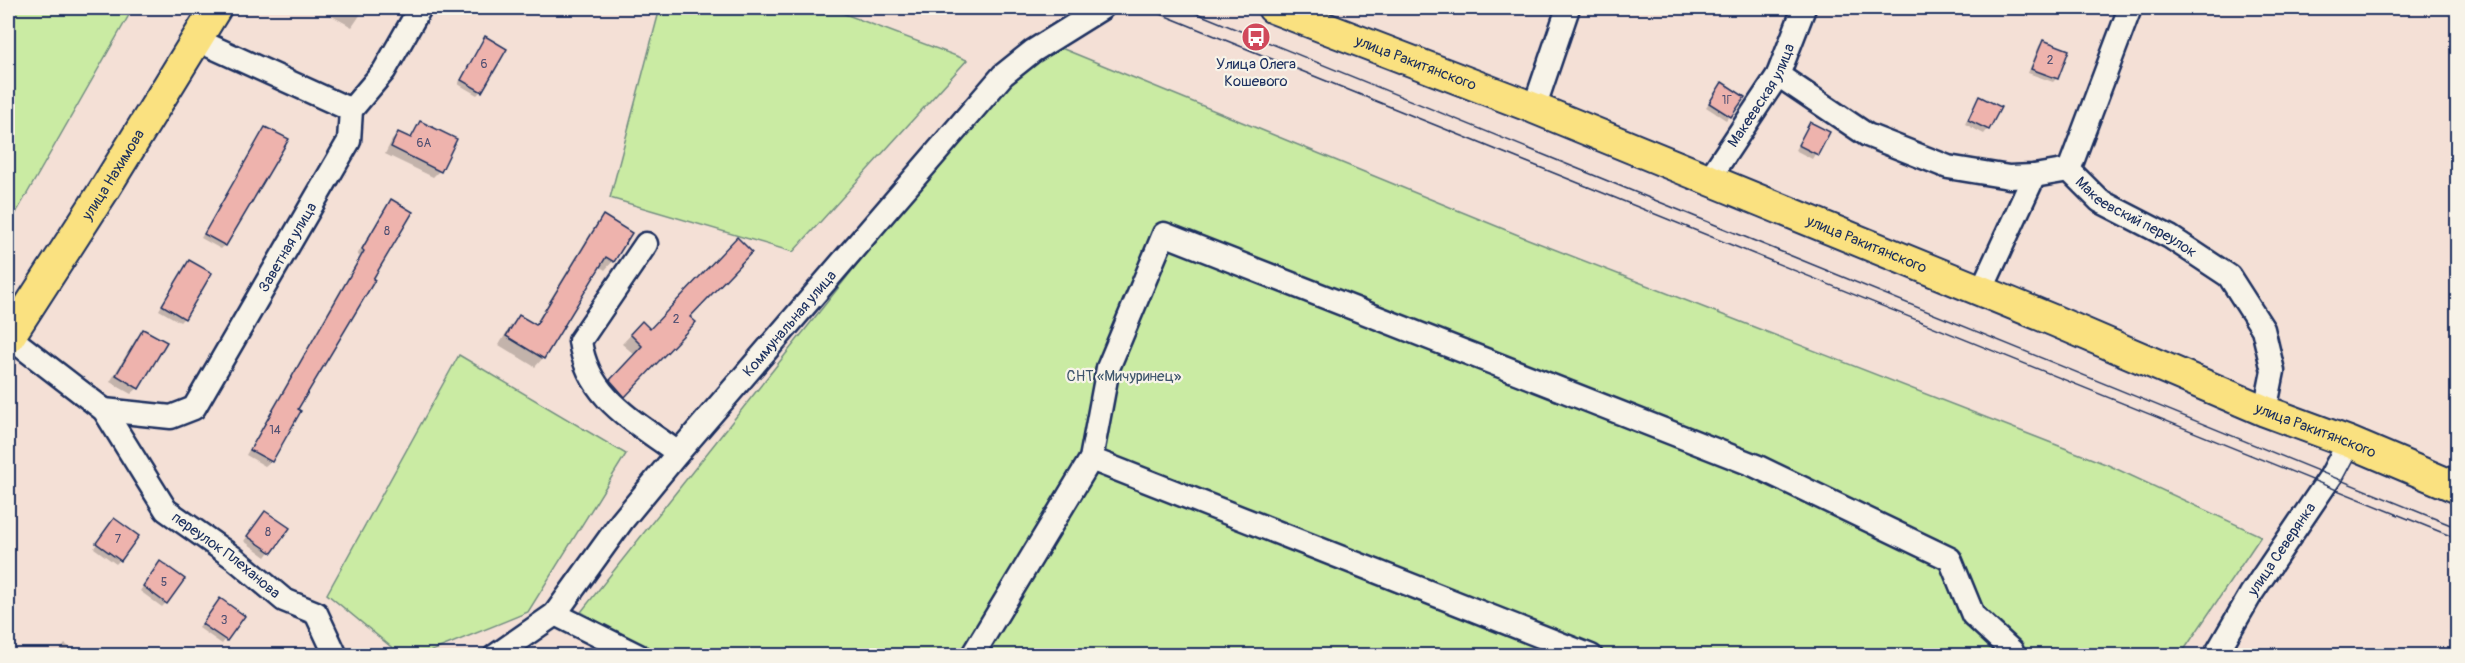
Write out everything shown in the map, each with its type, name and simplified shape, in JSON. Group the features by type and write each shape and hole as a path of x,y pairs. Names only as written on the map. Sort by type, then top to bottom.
{"main road":[{"name":"улица Нахимова","path":"8,337 216,8"},
{"name":"улица Ракитянского","path":"1273,8 1534,108 1981,291 2265,411 2349,442 2457,488"}],"street":[{"path":"197,40 351,110 384,71 420,8"},
{"name":"Коммунальная улица","path":"495,656 555,614 622,521 678,453 1003,75 1033,51 1102,8"},
{"path":"1534,108 1568,8"},
{"name":"Макеевская улица","path":"1709,180 1778,75 1804,8"},
{"name":"Макеевский переулок","path":"2130,8 2069,170 2100,201 2170,237 2229,276 2263,329 2273,370 2265,411"},
{"path":"1778,75 1867,135 1948,166 2009,177 2034,176 2069,170"},
{"name":"Заветная улица","path":"104,410 171,417 194,408 349,141 351,110"},
{"path":"1981,291 2034,176"},
{"path":"972,656 1091,459 1108,368 1164,234 1756,466 1950,559 1973,615 2012,651 2013,656"},
{"path":"646,244 580,341 582,357 590,377 613,405 678,453"},
{"path":"8,337 104,410"},
{"name":"переулок Плеханова","path":"104,410 166,510 234,558 284,600 316,613 336,656"},
{"name":"улица Северянка","path":"2214,656 2251,594 2331,476 2349,442"},
{"path":"1091,459 1591,656"},
{"path":"555,614 639,656"}],"green space":[{"path":"8,8 133,8 8,227"},
{"path":"660,8 829,8 967,60 793,252 610,198"},
{"name":"СНТ «Мичуринец»","path":"1061,48 1528,239 2108,465 2261,536 2180,656 662,656 581,612 997,88 1026,66"},
{"path":"459,355 626,454 528,612 422,655 401,655 327,594"}],"building":[{"path":"485,36 507,49 482,92 461,80"},
{"path":"2043,40 2069,50 2058,79 2031,69"},
{"path":"1722,82 1745,97 1731,117 1709,103"},
{"path":"1979,96 2001,107 1989,130 1968,120"},
{"path":"420,121 457,139 441,172 391,147 398,132 411,138"},
{"path":"1810,122 1830,132 1818,155 1798,145"},
{"path":"265,127 289,139 226,246 204,234"},
{"path":"391,199 413,212 298,409 301,411 272,462 250,450 364,251 362,249"},
{"path":"603,215 632,233 614,262 606,257 544,359 506,336 519,315 536,325"},
{"path":"737,237 752,252 690,317 696,322 625,397 610,380 642,346 630,334 642,321 650,329"},
{"path":"189,260 212,273 185,319 162,305"},
{"path":"143,329 167,342 139,389 116,375"},
{"path":"265,511 290,528 272,553 247,536"},
{"path":"114,518 139,536 121,561 96,543"},
{"path":"160,561 185,579 167,604 143,586"},
{"path":"220,598 245,616 227,641 202,624"}],"tram line":[{"path":"1146,8 2458,539"},
{"path":"1184,8 2458,528"}],"place":[{"name":"Улица Олега Кошевого","path":"1256,37"}]}
